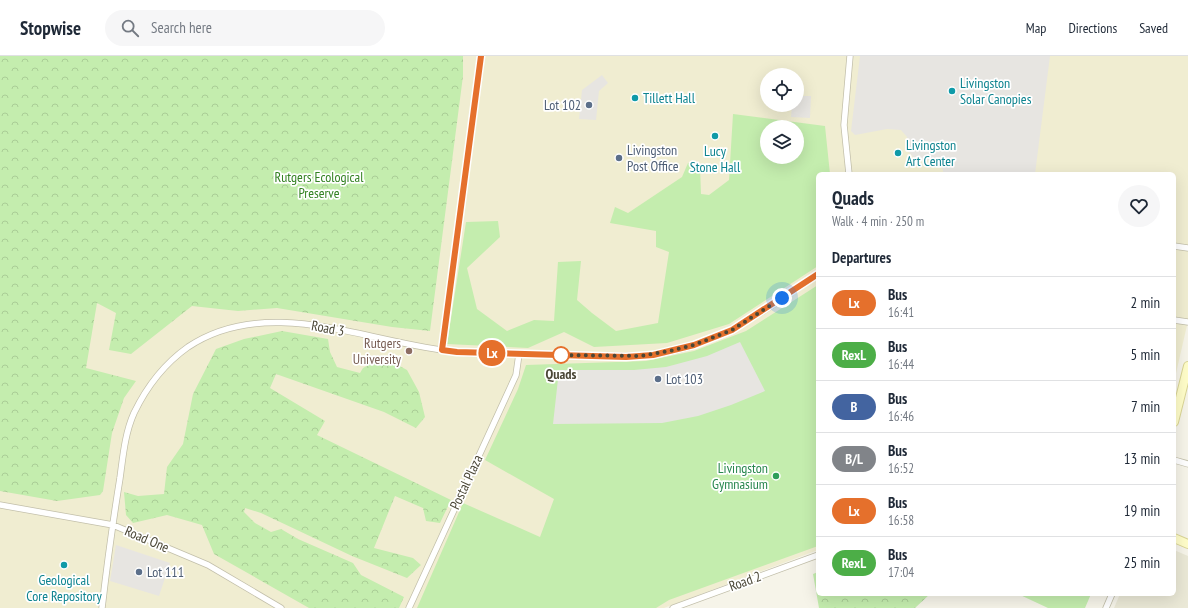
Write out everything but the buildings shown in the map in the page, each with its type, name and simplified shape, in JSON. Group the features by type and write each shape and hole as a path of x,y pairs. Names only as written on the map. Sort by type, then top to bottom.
{"street":[{"path":"442,350 481,56"},
{"path":"849,172 844,125 850,56"},
{"path":"1176,246 1188,248"},
{"name":"Road 3","path":"102,608 127,435 134,415 144,393 161,370 177,355 198,340 218,331 258,322 304,324 457,352 626,357 653,355 694,345 732,330 816,275"},
{"path":"1176,320 1188,322"},
{"name":"Postal Plaza","path":"409,608 516,375 519,354"},
{"path":"1176,414 1188,366"},
{"path":"1176,461 1188,464"},
{"name":"Road One","path":"0,505 113,524 208,565 281,608"},
{"path":"1176,539 1188,544"},
{"name":"Road 2","path":"673,608 816,556"},
{"path":"1106,608 1111,596"}],"shaded area":[{"name":"Rutgers University","path":"0,56 1188,56 1188,321 1176,373 1176,172 816,172 816,551 664,608 0,608"},
{"name":"Livingston Solar Canopies","path":"860,56 1050,56 1035,172 943,172 940,162 914,158 909,152 907,137 901,130 887,129 855,135 851,131"},
{"name":"Lot 102","path":"602,75 608,83 599,91 596,120 579,119 582,90"},
{"path":"804,96 811,96 810,118 791,117 791,112 804,112"},
{"name":"Lot 103","path":"740,342 765,391 731,405 698,416 662,423 553,424 559,370 634,370 666,367 707,356"},
{"name":"Lot 111","path":"116,545 170,563 159,596 110,581"},
{"path":"1176,551 1188,556 1188,608 1114,608 1119,596 1176,596"}],"green space":[{"name":"Rutgers Ecological Preserve","path":"0,56 463,56 463,76 430,331 392,327 277,308 238,311 192,306 131,354 109,350 116,313 97,303 86,368 136,381 124,398 112,433 103,491 100,495 57,501 0,491"},
{"path":"733,114 779,120 760,120 760,164 804,164 804,123 825,126 830,172 816,172 816,267 729,324 667,343 594,347 564,332 528,348 447,344 466,222 498,221 500,237 467,268 477,309 507,331 534,320 554,321 558,262 581,261 577,300 616,331 658,323 669,252 656,247 656,231 610,223 615,207 628,213 682,177 688,163 700,167 701,194 709,195 729,180"},
{"path":"816,286 816,547 669,600 656,608 417,608 463,503 540,537 554,499 485,460 518,389 526,365 646,361 694,351 746,331"},
{"path":"282,331 328,339 330,352 337,367 360,373 363,368 383,357 407,370 419,392 425,417 416,428 384,412 276,374 270,388 325,421 317,435 451,500 440,523 426,521 423,508 395,496 374,548 413,558 421,565 407,578 352,556 261,513 245,508 244,512 255,523 271,532 281,529 298,539 353,563 361,575 404,597 399,608 309,608 214,554 202,525 167,515 133,523 126,515 124,492 138,496 164,494 167,467 183,444 193,394 216,349 244,339"},
{"path":"816,573 816,591 813,574"},
{"path":"817,596 928,596 915,608 819,608"},
{"path":"1022,596 1090,596 1085,608 1048,608"}],"bus line":[{"name":"Lx","path":"481,56 442,350 457,352 573,356 626,357 653,355 694,345 732,330 816,275"}],"place":[{"name":"Livingston Solar Canopies","path":"952,91"},
{"name":"Tillett Hall","path":"635,98"},
{"name":"Lot 102","path":"589,105"},
{"name":"Lucy Stone Hall","path":"715,136"},
{"name":"Livingston Art Center","path":"898,153"},
{"name":"Livingston Post Office","path":"619,158"},
{"name":"Rutgers University","path":"409,351"},
{"name":"Quads","path":"561,355"},
{"name":"Lot 103","path":"658,379"},
{"name":"Livingston Gymnasium","path":"776,476"},
{"name":"Geological Core Repository","path":"64,565"},
{"name":"Lot 111","path":"139,572"}],"route":[{"path":"561,355 559,355 641,356 653,355 694,345 732,330 782,298"}]}
